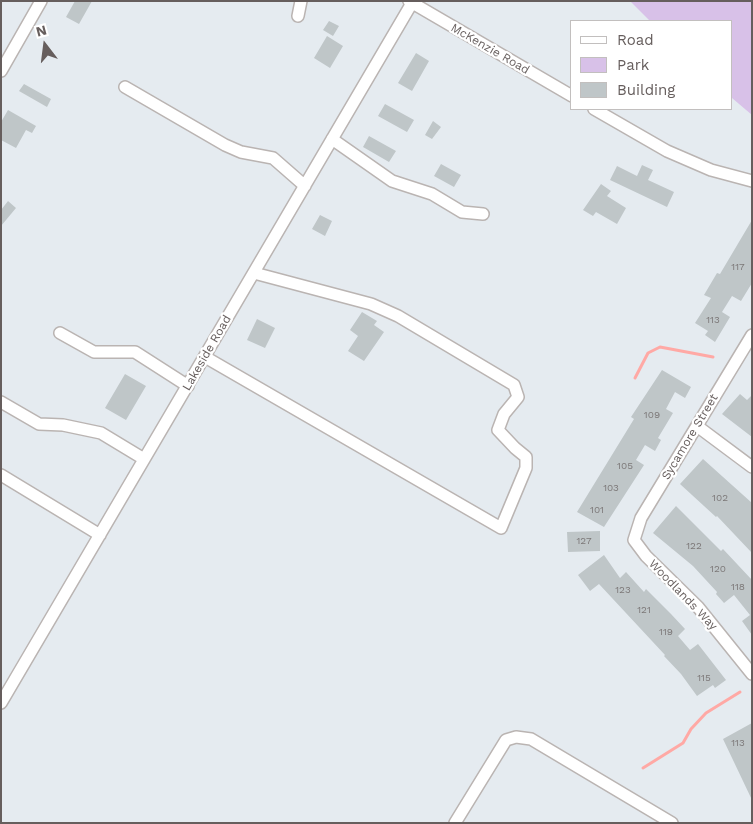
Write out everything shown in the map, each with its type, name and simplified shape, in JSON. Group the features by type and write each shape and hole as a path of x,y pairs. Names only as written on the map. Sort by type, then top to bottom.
{"street":[{"path":"1,71 41,1"},
{"path":"298,16 301,1"},
{"name":"McKenzie Road","path":"411,2 570,95"},
{"name":"Lakeside Road","path":"1,703 411,2"},
{"path":"125,87 225,145 241,152 273,158 305,186"},
{"path":"596,110 668,152 712,170 752,181"},
{"path":"332,139 392,181 432,194 462,212 483,214"},
{"path":"204,357 501,528 526,468 526,457 498,430 504,414 518,397 514,385 391,313 371,304 254,273"},
{"path":"60,333 94,352 135,352 188,386"},
{"name":"Sycamore Street","path":"634,540 641,518 752,336"},
{"path":"1,402 40,424 63,425 101,433 144,459"},
{"path":"697,426 752,467"},
{"path":"1,475 100,535"},
{"name":"Woodlands Way","path":"634,540 646,556 748,659 752,674"},
{"path":"455,823 506,740 516,737 531,739 672,823"}],"green space":[{"path":"630,1 752,1 752,115 733,99 733,20 649,20"}],"building":[{"path":"75,1 92,1 79,24 66,17"},
{"path":"329,21 339,26 333,36 323,30"},
{"path":"327,36 343,46 330,68 314,58"},
{"path":"416,53 429,61 412,91 398,83"},
{"path":"24,84 51,99 47,107 19,91"},
{"path":"385,104 414,120 407,132 378,116"},
{"path":"8,110 36,126 32,133 26,130 16,148 1,140 1,122"},
{"path":"433,121 441,127 432,139 425,135"},
{"path":"369,136 396,151 389,162 363,147"},
{"path":"441,164 461,175 454,187 434,176"},
{"path":"642,165 653,170 648,180 674,192 667,207 610,180 617,166 637,176"},
{"path":"601,184 611,191 607,196 626,208 617,224 596,212 593,216 583,210"},
{"path":"8,201 16,208 1,226 1,210"},
{"path":"320,215 332,221 325,236 312,229"},
{"path":"752,220 752,283 741,301 732,296 722,312 730,317 715,342 705,335 708,331 695,323 711,298 704,295 717,273 720,274"},
{"path":"362,312 377,321 374,325 384,332 364,361 348,351 358,336 350,330"},
{"path":"257,319 275,328 265,348 247,340"},
{"path":"662,370 691,387 685,398 675,392 666,409 673,413 658,438 661,440 655,451 645,445 636,460 644,465 604,527 577,512 634,419 631,417"},
{"path":"125,374 146,386 126,420 105,408"},
{"path":"740,394 747,400 752,395 752,437 722,414"},
{"path":"703,459 752,503 752,553 717,516 680,484"},
{"path":"676,506 721,551 723,549 752,580 752,635 742,621 750,615 734,595 724,603 716,594 717,592 693,566 653,533"},
{"path":"600,531 600,551 568,552 567,532"},
{"path":"604,555 620,578 626,572 644,592 646,589 671,614 685,629 678,636 690,650 698,644 726,680 715,688 713,685 697,696 665,655 599,584 590,591 578,575"},
{"path":"752,723 752,800 723,739"}],"waterway":[{"path":"635,378 648,353 660,347 713,357"},
{"path":"643,768 683,743 691,729 706,713 740,692"}]}
